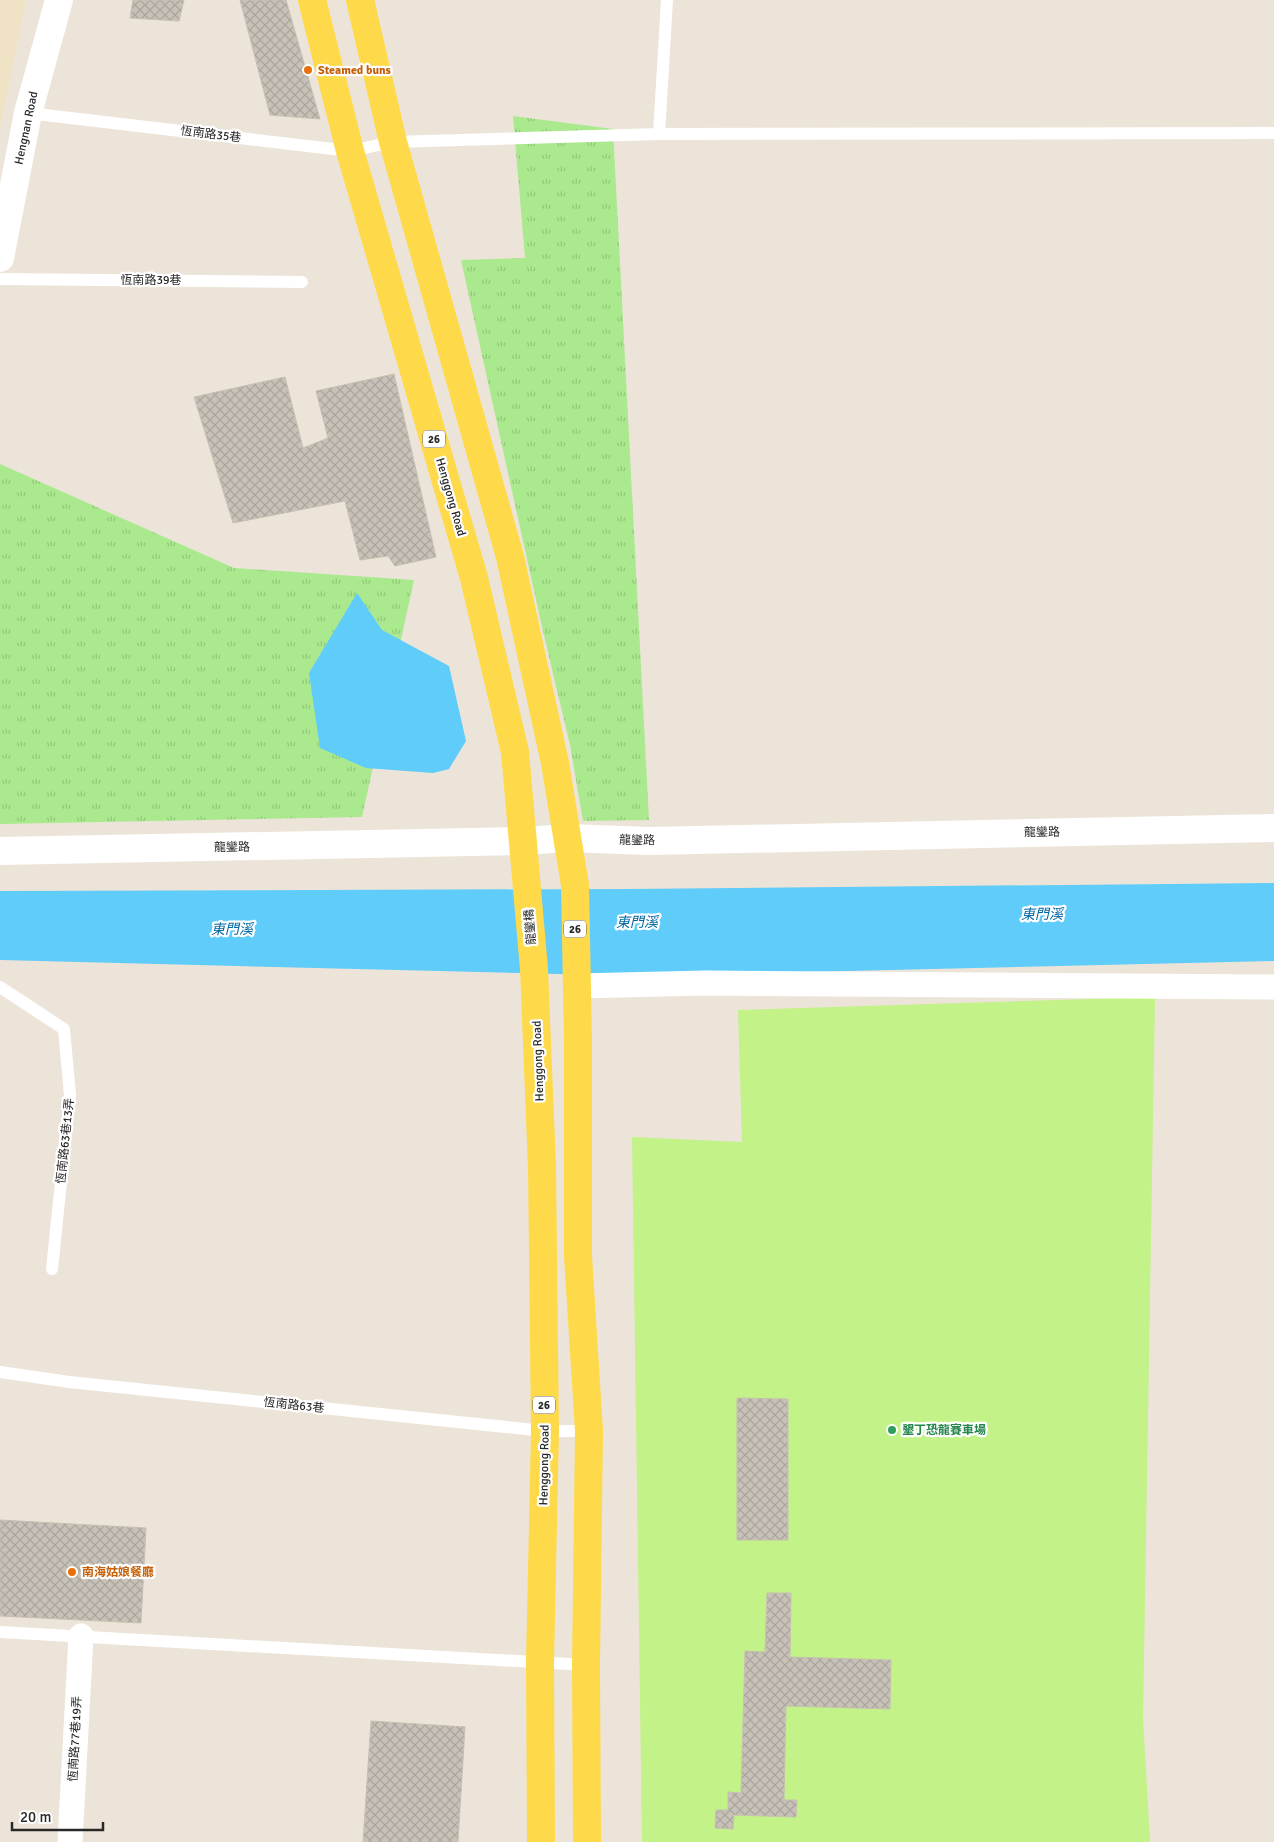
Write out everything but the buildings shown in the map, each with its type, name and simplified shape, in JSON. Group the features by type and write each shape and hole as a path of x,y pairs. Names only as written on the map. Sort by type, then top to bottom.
{"main road":[{"name":"Henggong Road","path":"312,0 350,151 474,578 514,752 527,884"},
{"name":"26","path":"360,0 393,142 510,557 540,692 575,885 578,1040 578,1256 589,1431 586,1665 587,1842"},
{"name":"龍鑾橋","path":"527,884 534,969"},
{"name":"Henggong Road","path":"534,969 542,1167 544,1431 540,1662 541,1842"}],"street":[{"name":"Hengnan Road","path":"0,258 28,113 59,0"},
{"name":"龍鑾路","path":"0,851 523,841 568,838 659,840 1274,828"},
{"path":"576,980 716,984 1274,987"},
{"name":"恆南路77巷19弄","path":"70,1842 81,1636"}],"lane":[{"path":"659,134 667,0"},
{"name":"恆南路35巷","path":"28,113 350,151 393,142 659,134 1274,133"},
{"name":"恆南路39巷","path":"0,279 302,282"},
{"name":"恆南路63巷13弄","path":"0,987 64,1029 70,1095 52,1269"},
{"name":"恆南路63巷","path":"0,1372 79,1383 544,1431 589,1431"},
{"path":"0,1632 586,1665"}],"shaded area":[{"path":"0,0 26,0 0,129"}],"green space":[{"path":"513,116 613,129 649,820 583,821 570,745 461,260 525,258"},
{"path":"0,464 234,568 414,580 362,817 0,824"},
{"name":"墾丁恐龍賽車場","path":"1155,997 1143,1718 1150,1842 642,1842 632,1137 742,1142 738,1010"}],"water":[{"path":"357,593 382,630 449,666 466,741 449,769 433,773 366,768 320,748 309,673"},
{"name":"東門溪","path":"1274,883 1274,961 637,976 0,960 0,891 627,889"}],"place":[{"name":"Steamed buns","path":"308,70"},
{"name":"墾丁恐龍賽車場","path":"892,1430"},
{"name":"南海姑娘餐廳","path":"72,1572"}]}
